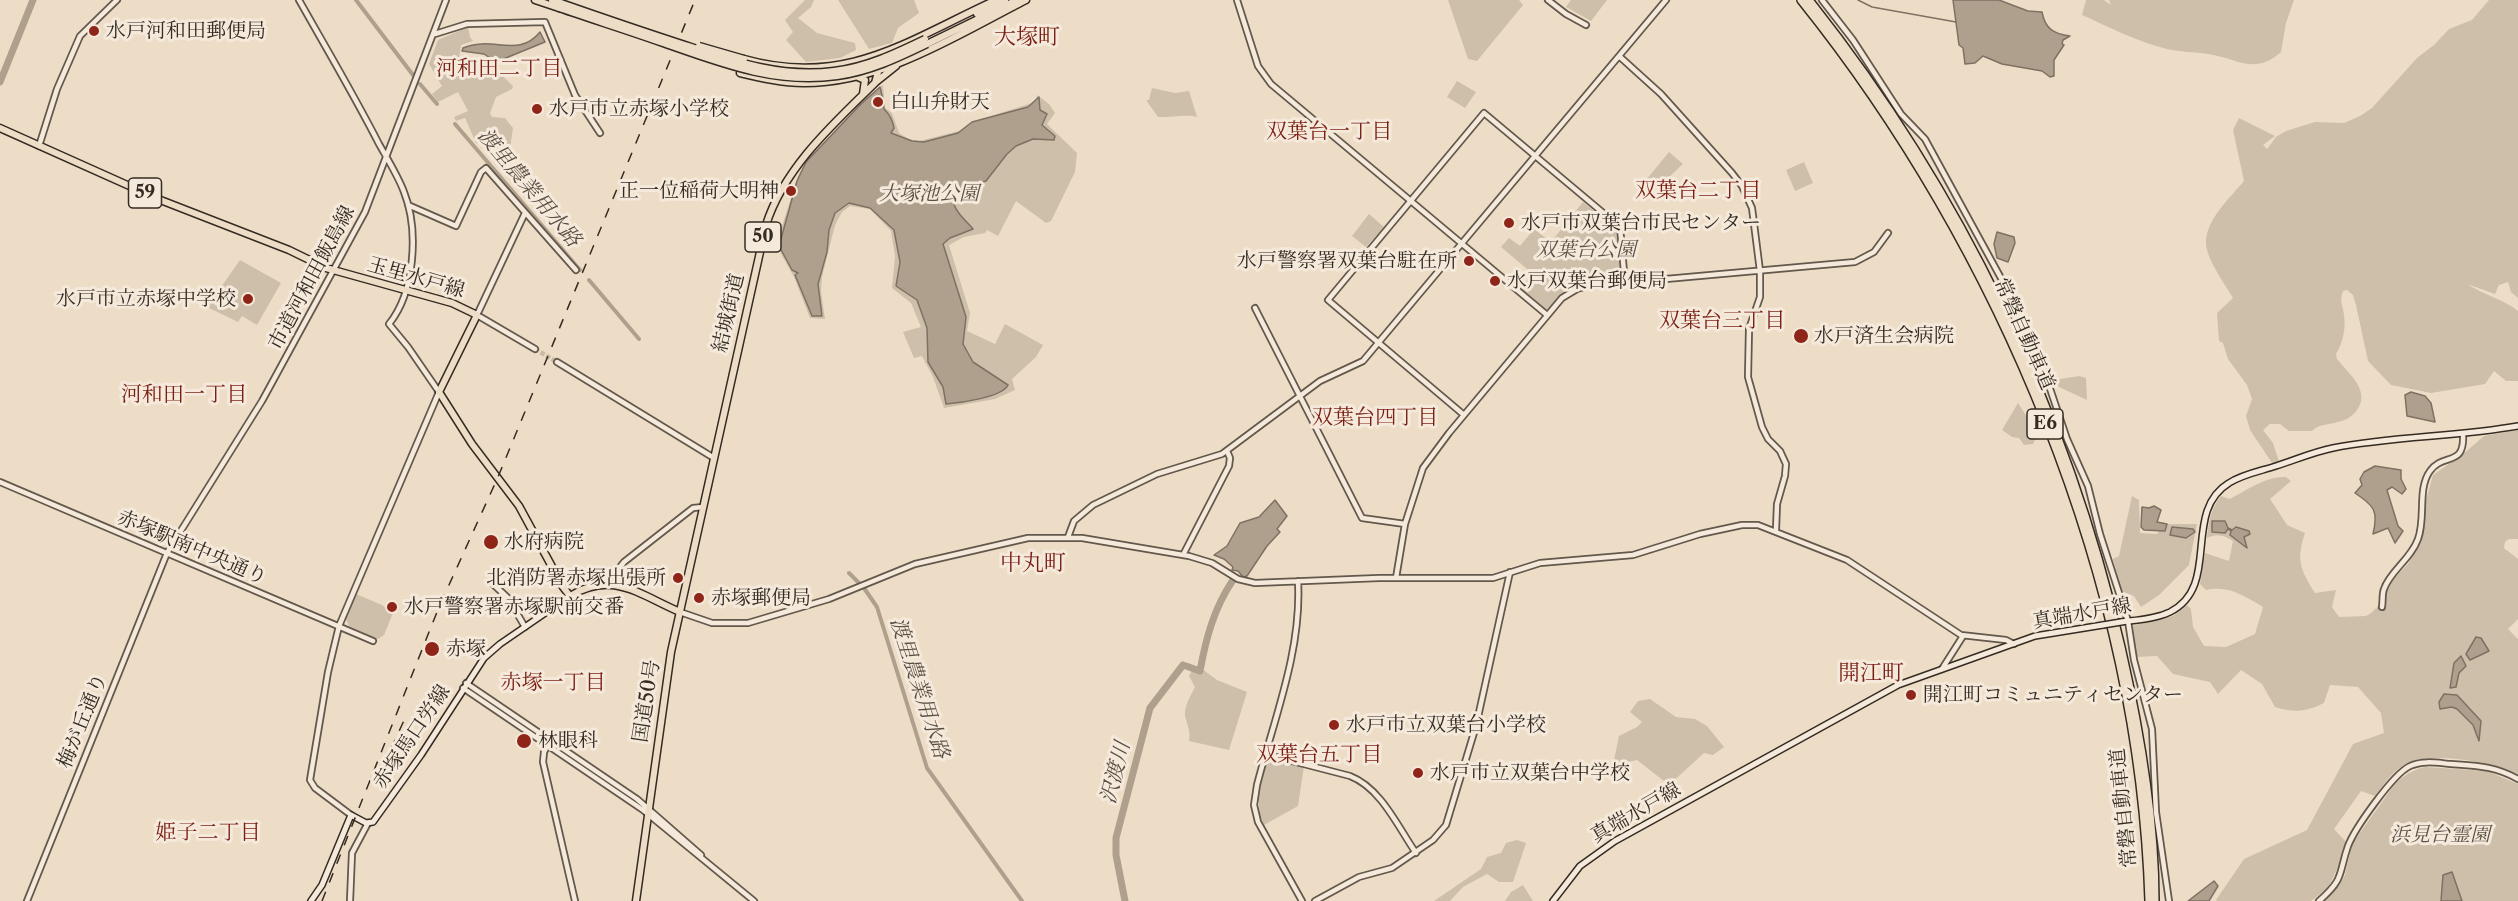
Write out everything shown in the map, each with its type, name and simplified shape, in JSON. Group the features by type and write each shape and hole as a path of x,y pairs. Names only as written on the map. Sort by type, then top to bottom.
{"highway":[{"name":"常磐自動車道","path":"1801,0 1876,100 1937,198 1996,309 2037,402 2084,532 2122,683 2142,797 2149,901"},
{"name":"常磐自動車道","path":"1809,0 1870,81 1943,194 2001,306 2043,399 2091,533 2129,683 2148,795 2156,901"}],"main road":[{"path":"535,0 560,5 755,67 806,73 833,72 861,66 926,42 1017,0"},
{"path":"552,0 643,36 741,69 797,78 854,73 886,63 1005,0"},
{"path":"669,40 691,43 768,65 803,68 837,66 879,55 905,45 996,0"},
{"path":"643,36 666,47 740,73 783,82 803,83 856,76 879,70 907,59 1026,0"},
{"name":"結城街道","path":"703,507 771,212 781,190 798,165 875,82 879,70 879,55"},
{"path":"875,82 907,59"},
{"path":"856,76 865,80 863,94"},
{"name":"玉里水戸線","path":"0,128 163,201 289,250 332,270 452,303 477,315 439,392"},
{"path":"439,392 472,444 519,506 570,596 595,585 615,584 634,590 680,612"},
{"name":"真端水戸線","path":"1553,901 1580,866 1615,841 1898,685 2038,635 2169,613 2187,598 2198,577 2207,508 2216,494 2229,483 2329,449 2518,426"},
{"name":"国道50号","path":"636,901 664,689 703,507"},
{"name":"赤塚馬口労線","path":"368,823 375,819 421,755 488,654 570,596"},
{"path":"311,901 322,885 351,815 368,823"}],"street":[{"path":"39,146 57,89 80,36 117,0"},
{"path":"299,0 359,104 404,193 412,227 410,275 389,324 439,392 339,627 328,672 309,777 312,786 351,815"},
{"name":"市道河和田飯島線","path":"167,553 262,401 365,212 435,34 446,0"},
{"path":"1237,0 1258,66 1264,76 1547,315"},
{"path":"1548,0 1566,14 1587,25"},
{"path":"1068,537 1074,521 1094,504 1157,474 1213,458 1227,451 1329,376 1358,364 1379,343 1666,0"},
{"path":"1822,0 1853,40 1901,114 1925,139 2002,280 2040,359 2063,429 2088,486 2152,729 2156,812 2169,901"},
{"path":"435,34 467,24 545,22 575,95 600,133"},
{"path":"1619,56 1661,94 1742,186 1755,219 1760,297 1749,329 1748,377 1762,427 1768,439 1780,451 1786,464 1785,477 1777,504 1776,530"},
{"path":"1464,415 1328,301 1328,298 1484,113 1620,227 1625,283"},
{"path":"408,206 456,226 481,172 486,168 576,270"},
{"path":"525,213 477,315 535,349"},
{"path":"1396,578 1405,524 1423,468 1464,415 1562,298 1577,289 1625,283 1855,262 1874,252 1888,233"},
{"path":"1255,308 1362,518 1405,524"},
{"path":"557,362 714,458"},
{"path":"2382,607 2384,589 2407,561 2418,542 2427,476 2437,464 2456,458 2462,452 2463,434"},
{"path":"1183,555 1230,466 1227,451"},
{"name":"赤塚駅南中央通り","path":"0,482 373,641"},
{"path":"615,584 617,571 628,558 693,508 703,507"},
{"path":"680,612 712,623 744,624 821,601 909,566 1014,540 1068,537 1183,555 1206,560 1244,581 1493,578 1548,562 1633,555 1700,534 1758,525 1776,530 1802,543 1847,560 1963,636 2006,640 2014,644"},
{"name":"梅が丘通り","path":"27,901 167,553"},
{"path":"1315,901 1359,877 1385,871 1416,853 1440,832 1448,817 1476,726 1510,572"},
{"path":"1298,581 1299,609 1296,636 1255,796 1256,814 1261,829 1302,901"},
{"path":"494,585 508,598 525,627"},
{"path":"1940,671 1963,636"},
{"path":"465,686 648,811 695,848 703,859 754,901"},
{"path":"549,743 544,752 543,762 575,901"},
{"path":"1265,754 1350,776 1362,782 1379,798 1416,853"},
{"path":"2319,901 2341,877 2349,844 2359,827 2392,780 2411,765 2430,762 2489,766 2503,770 2518,779"},
{"path":"350,901 352,853 368,823"}],"green space":[{"path":"805,0 814,0 811,7 798,18 817,33 855,43 856,50 840,58 806,62 786,40 793,32 785,20"},
{"path":"838,0 914,0 919,13 898,28 892,43 869,49"},
{"path":"1448,0 1519,0 1523,5 1477,61 1468,59"},
{"path":"1571,0 1607,0 1591,21 1566,7"},
{"path":"2086,0 2104,0 2111,5 2109,0 2294,0 2286,23 2281,52 2262,63 2254,64 2208,54 2167,49 2134,38 2082,15"},
{"path":"2489,0 2518,0 2518,298 2511,292 2508,282 2499,285 2495,294 2467,284 2518,311 2518,381 2506,381 2494,371 2485,384 2431,393 2391,385 2368,361 2353,295 2347,290 2343,291 2341,300 2345,320 2344,330 2336,354 2337,359 2357,383 2361,403 2349,418 2312,431 2289,431 2280,424 2270,424 2263,430 2273,443 2279,462 2272,463 2250,430 2246,416 2252,399 2247,385 2228,359 2223,343 2219,341 2217,313 2233,298 2213,264 2206,244 2214,218 2244,181 2233,130 2239,118 2275,136 2263,145 2267,149 2276,137 2286,131 2315,122 2344,123 2360,116 2372,108 2417,58 2449,29 2472,20"},
{"path":"468,27 473,41 461,45 459,59 488,62 513,86 512,89 496,97 490,113 492,117 505,118 513,128 509,155 503,156 476,143 465,118 456,121 454,117 468,111 458,92 438,102 432,94 442,86 429,64 438,40"},
{"path":"1457,81 1476,92 1465,108 1447,97"},
{"name":"大塚池公園","path":"883,85 885,108 892,113 899,133 909,139 919,141 959,131 972,122 1035,102 1037,95 1049,104 1055,113 1047,124 1077,153 1075,172 1051,221 1046,223 1016,201 998,236 987,230 985,233 964,237 949,245 970,313 967,331 995,344 1005,324 1043,345 1036,357 1012,379 1015,390 995,399 944,408 933,377 922,356 914,358 903,332 921,327 911,303 892,288 895,256 891,231 870,209 850,206 842,212 835,225 822,277 821,291 825,319 810,318 794,277 776,245 798,176 807,160 864,99"},
{"path":"1152,88 1175,93 1189,91 1197,117 1158,117 1146,100 1149,100"},
{"path":"1669,152 1683,164 1656,189 1646,180"},
{"path":"1804,162 1813,183 1795,191 1786,170"},
{"name":"双葉台公園","path":"1583,202 1616,229 1621,279 1620,281 1580,285 1566,293 1549,309 1544,309 1523,292 1521,287 1533,274 1501,247 1509,238 1520,246 1534,229 1551,242"},
{"path":"1369,214 1384,227 1366,247 1352,236"},
{"path":"240,260 281,283 257,325 242,316 238,322 207,307"},
{"path":"2079,376 2086,378 2087,400 2057,386 2054,380"},
{"path":"2018,403 2038,434 2033,444 2024,445 2019,438 2012,437 2002,430"},
{"path":"2518,430 2518,539 2509,539 2505,542 2504,548 2518,559 2518,619 2508,629 2518,639 2518,774 2495,766 2451,758 2423,759 2406,763 2391,776 2375,796 2361,791 2334,829 2346,842 2328,888 2311,901 2217,901 2244,859 2307,830 2353,744 2384,733 2381,713 2358,687 2330,685 2324,703 2318,706 2300,711 2275,707 2262,684 2241,670 2218,694 2210,682 2173,674 2157,656 2136,657 2132,626 2173,616 2187,605 2191,609 2193,627 2204,646 2226,647 2255,634 2263,607 2229,590 2206,590 2200,584 2205,553 2229,561 2233,541 2220,535 2207,538 2208,527 2212,511 2221,496 2230,499 2257,484 2279,477 2286,477 2291,481 2270,499 2287,525 2305,533 2301,564 2315,593 2336,590 2332,607 2339,617 2366,616 2383,601 2386,589 2408,564 2422,540 2426,500 2433,475 2484,436"},
{"path":"2132,496 2139,500 2140,533 2157,534 2163,524 2197,524 2189,565 2159,595 2141,607 2134,596 2121,591 2113,559 2119,556"},
{"path":"356,594 382,605 393,613 384,635 378,639 349,626 346,619"},
{"path":"1202,669 1217,680 1247,692 1229,750 1189,741 1185,712 1195,687 1189,676 1192,670 1200,674"},
{"path":"1650,699 1676,717 1695,719 1707,726 1724,747 1713,755 1704,753 1669,785 1637,760 1613,765 1619,736 1642,722 1630,712 1638,701"},
{"path":"1274,759 1304,766 1298,806 1264,825 1259,809 1260,794 1267,762"},
{"name":"浜見台霊園","path":"2425,767 2487,771 2518,784 2518,901 2321,901 2339,886 2345,875 2352,844 2394,785 2408,774"},
{"path":"1517,840 1526,843 1513,882 1499,882 1487,874 1463,887 1450,901 1434,901 1481,869 1487,857 1501,853 1506,843"},
{"path":"1523,885 1533,901 1505,901 1511,892"}],"shaded area":[{"path":"1953,0 1999,0 2028,11 2042,12 2045,23 2051,30 2070,36 2063,40 2064,45 2054,60 2054,76 2050,77 2042,71 2002,64 1983,56 1975,63 1965,64 1963,48 1959,45"},
{"path":"540,32 545,42 496,62 484,54 462,51 463,48 474,45 514,46 523,44 532,40"},
{"name":"大塚池公園","path":"880,87 883,100 878,98 873,103 879,107 883,101 884,109 891,117 894,128 891,133 912,141 924,142 958,133 972,122 1028,107 1039,97 1040,110 1047,114 1042,125 1055,136 1054,140 1033,139 1016,146 986,181 956,190 954,196 955,207 973,229 950,238 943,244 966,317 963,344 973,362 1008,385 990,396 946,404 943,387 928,362 927,328 917,300 896,286 900,262 894,230 870,208 849,203 835,213 829,230 827,252 818,284 822,316 812,316 795,275 798,273 792,270 779,246 797,181 806,162"},
{"path":"1997,232 2014,237 2015,243 2008,262 1997,258 1994,244"},
{"path":"2411,392 2425,396 2431,403 2435,422 2407,416 2405,395"},
{"path":"2375,466 2401,470 2401,479 2406,489 2402,494 2392,487 2387,490 2398,526 2403,531 2395,543 2388,528 2373,534 2375,514 2373,509 2355,493 2362,485 2360,479 2364,472"},
{"path":"1275,500 1287,516 1277,529 1280,532 1267,546 1247,576 1243,577 1238,571 1232,570 1233,567 1224,559 1214,555 1227,546 1240,523 1259,517"},
{"path":"2154,506 2161,510 2157,522 2167,524 2165,531 2144,530 2141,527 2142,507"},
{"path":"2212,521 2225,521 2228,528 2232,530 2236,527 2249,531 2250,534 2244,537 2247,548 2230,535 2231,531 2228,529 2225,533 2212,532"},
{"path":"2172,527 2193,529 2195,532 2186,538 2170,535"},
{"path":"2476,637 2481,638 2489,651 2470,660 2466,654"},
{"path":"2461,656 2466,666 2459,673 2456,687 2450,688 2454,663"},
{"path":"2444,694 2457,695 2481,721 2479,741 2473,725 2457,709 2452,707 2440,709 2439,702"},
{"path":"2452,872 2462,901 2441,901 2443,875"},
{"path":"2214,881 2218,886 2209,901 2188,901"}],"waterway":[{"path":"0,82 33,0"},
{"name":"渡里農業用水路","path":"356,0 413,75"},
{"path":"1858,0 1872,7 1956,22"},
{"name":"渡里農業用水路","path":"420,84 437,104"},
{"name":"渡里農業用水路","path":"455,124 580,270"},
{"name":"渡里農業用水路","path":"589,280 639,339"},
{"name":"渡里農業用水路","path":"849,573 864,588 877,607 927,768 1022,901"},
{"name":"沢渡川","path":"1186,666 1200,671 1212,624 1233,580"},
{"name":"沢渡川","path":"1125,901 1116,855 1116,838 1150,708 1183,665"}],"tunnel":[{"path":"535,349 557,362"}],"railway":[{"path":"322,901 439,607 498,477 695,0"},
{"path":"391,749 406,716"}],"place":[{"name":"水戸河和田郵便局","path":"94,31"},
{"name":"白山弁財天","path":"878,102"},
{"name":"水戸市立赤塚小学校","path":"537,109"},
{"name":"正一位稲荷大明神","path":"791,191"},
{"name":"水戸市双葉台市民センター","path":"1509,223"},
{"name":"水戸警察署双葉台駐在所","path":"1469,261"},
{"name":"水戸双葉台郵便局","path":"1495,281"},
{"name":"水戸市立赤塚中学校","path":"248,299"},
{"name":"水戸済生会病院","path":"1801,336"},
{"name":"水府病院","path":"491,542"},
{"name":"北消防署赤塚出張所","path":"678,578"},
{"name":"赤塚郵便局","path":"699,598"},
{"name":"水戸警察署赤塚駅前交番","path":"392,607"},
{"name":"赤塚","path":"432,649"},
{"name":"開江町コミュニティセンター","path":"1911,695"},
{"name":"水戸市立双葉台小学校","path":"1334,725"},
{"name":"林眼科","path":"524,741"},
{"name":"水戸市立双葉台中学校","path":"1418,773"}],"district":[{"name":"大塚町","path":"1027,38"},
{"name":"河和田二丁目","path":"499,69"},
{"name":"双葉台一丁目","path":"1329,132"},
{"name":"双葉台二丁目","path":"1698,191"},
{"name":"双葉台三丁目","path":"1722,321"},
{"name":"河和田一丁目","path":"184,395"},
{"name":"双葉台四丁目","path":"1375,418"},
{"name":"中丸町","path":"1033,564"},
{"name":"開江町","path":"1871,674"},
{"name":"赤塚一丁目","path":"553,683"},
{"name":"双葉台五丁目","path":"1319,755"},
{"name":"姫子二丁目","path":"208,833"}]}
